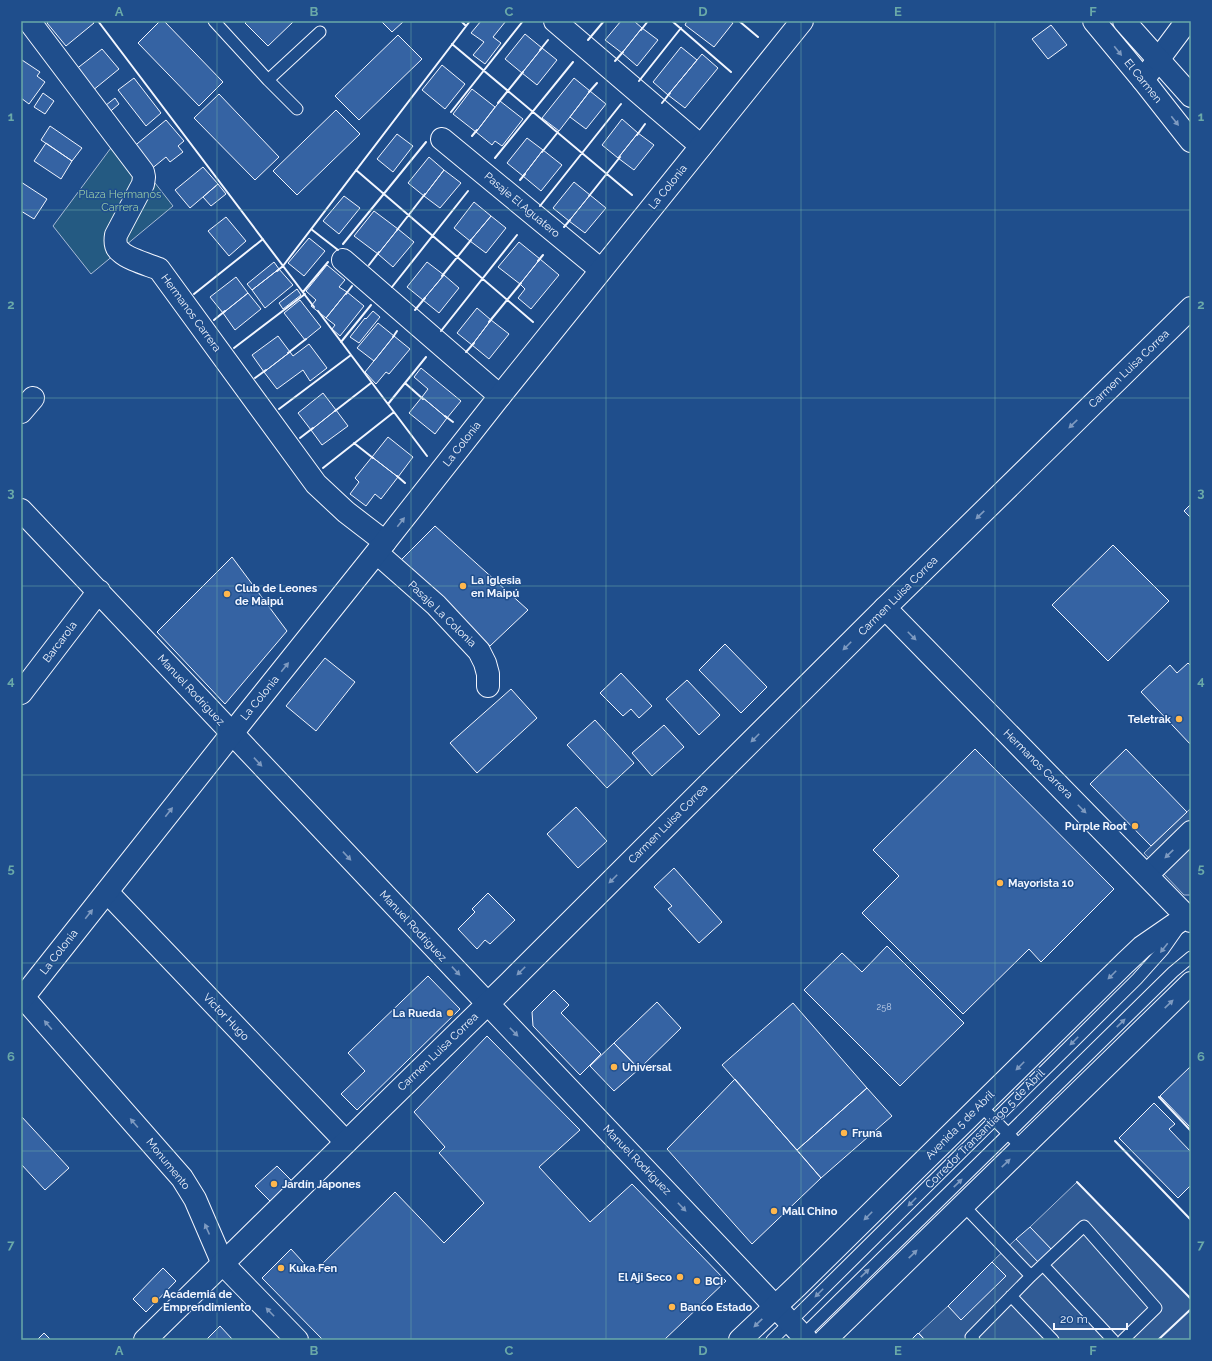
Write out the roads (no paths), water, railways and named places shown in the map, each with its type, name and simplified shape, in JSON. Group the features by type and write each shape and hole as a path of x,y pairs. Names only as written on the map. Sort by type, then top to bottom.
{"street":[{"name":"Hermanos Carrera","path":"29,21 142,172 144,177 143,184 116,235 115,244 117,248 124,254 159,269 316,484 342,509 366,528 381,548"},
{"path":"555,21 701,146"},
{"name":"La Colonia","path":"22,998 231,734 381,548 500,396 802,21"},
{"name":"El Carmen","path":"1094,21 1191,141"},
{"path":"1124,21 1191,96"},
{"path":"1143,80 1187,21"},
{"name":"Pasaje El Aguatero","path":"442,139 601,270"},
{"path":"343,260 500,396"},
{"name":"Carmen Luisa Correa","path":"145,1340 488,1004 885,608 1191,308"},
{"name":"Manuel Rodríguez","path":"21,510 99,591 231,734 775,1306 799,1334"},
{"name":"Pasaje La Colonia","path":"381,548 479,651 487,668 488,686"},
{"name":"Barcarola","path":"21,694 99,591"},
{"name":"Hermanos Carrera","path":"885,608 1147,875 1190,916"},
{"path":"1147,875 1191,832"},
{"name":"Víctor Hugo","path":"107,892 346,1142"},
{"name":"Avenida 5 de Abril","path":"740,1340 775,1306 987,1113 1142,947 1190,916"},
{"path":"825,1340 963,1205 1015,1141 1191,983"},
{"name":"Monumento","path":"22,998 182,1178 195,1199 223,1264 297,1340"}],"lane":[{"path":"214,21 297,109"},
{"path":"268,80 320,32"},
{"name":"Corredor Transantiago 5 de Abril","path":"772,1340 799,1334 1015,1141 1173,972 1191,957"},
{"path":"987,1113 1015,1141"},
{"name":"Corredor Transantiago 5 de Abril","path":"799,1334 987,1113"},
{"path":"963,1205 1031,1276"},
{"path":"974,1340 971,1337 1031,1276 1084,1226 1156,1308 1123,1340"},
{"path":"1043,1265 1113,1340"},
{"path":"1011,1296 1053,1340"}],"place":[{"name":"La Iglesia en Maipú","path":"463,586"},
{"name":"Club de Leones de Maipú","path":"227,594"},
{"name":"Teletrak","path":"1179,719"},
{"name":"Purple Root","path":"1135,826"},
{"name":"Mayorista 10","path":"1000,883"},
{"name":"La Rueda","path":"450,1013"},
{"name":"Universal","path":"614,1067"},
{"name":"Fruna","path":"844,1133"},
{"name":"Jardín Japones","path":"274,1184"},
{"name":"Mall Chino","path":"774,1211"},
{"name":"Kuka Fen","path":"281,1268"},
{"name":"El Aji Seco","path":"680,1277"},
{"name":"BCI","path":"697,1281"},
{"name":"Academia de Emprendimiento","path":"155,1300"},
{"name":"Banco Estado","path":"672,1307"}],"park label":[{"name":"Plaza Hermanos Carrera","path":"120,200"}]}
